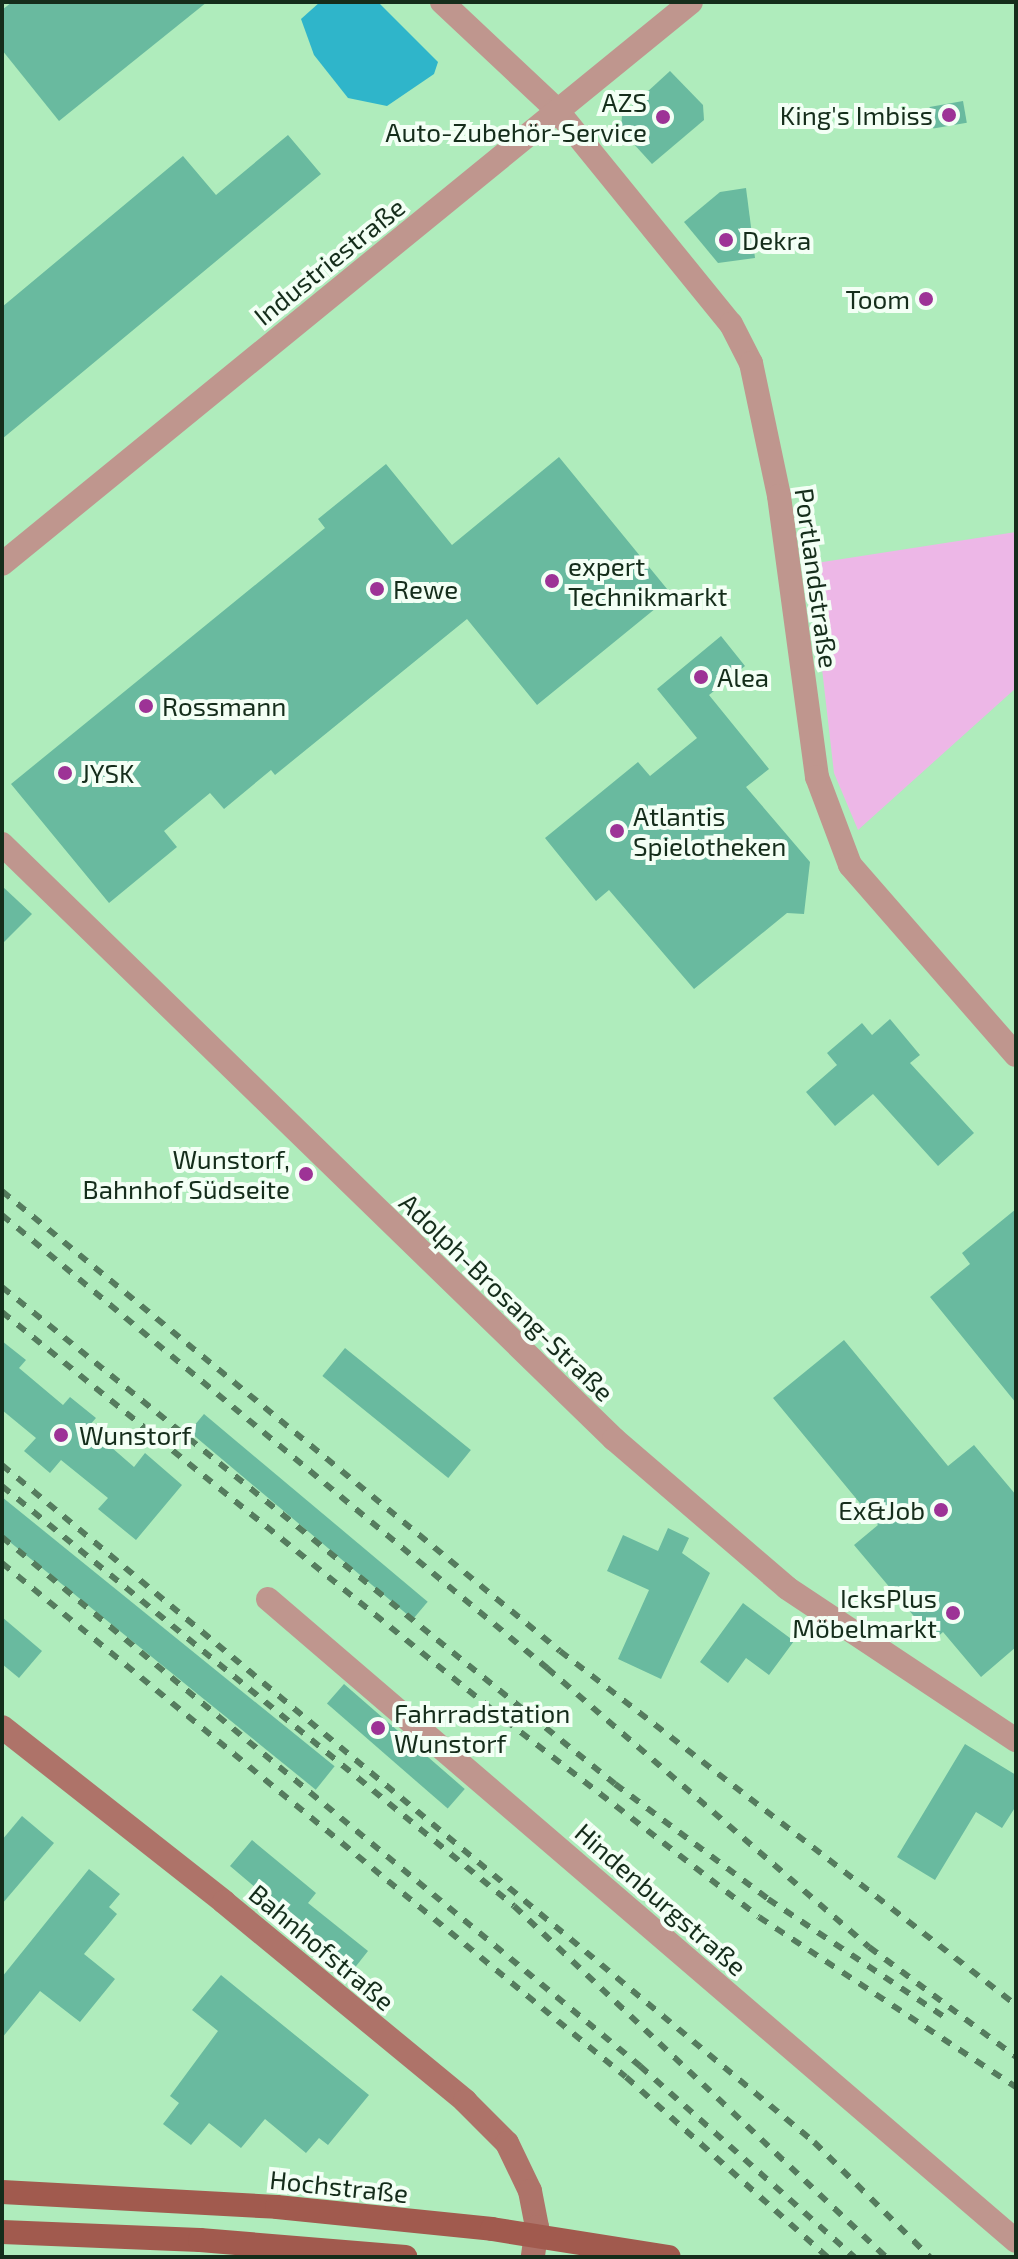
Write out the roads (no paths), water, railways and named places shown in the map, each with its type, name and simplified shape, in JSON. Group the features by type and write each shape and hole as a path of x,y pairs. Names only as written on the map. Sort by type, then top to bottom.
{"main road":[{"name":"Hochstraße","path":"2,2192 277,2207 492,2229 669,2257"},
{"path":"2,2232 200,2240 405,2257"}],"street":[{"name":"Portlandstraße","path":"442,2 556,109 711,294 751,363 779,496 817,777 850,865 1016,1055"},
{"name":"Industriestraße","path":"2,564 556,109 691,2"},
{"name":"Adolph-Brosang-Straße","path":"2,844 614,1439 787,1588 1016,1740"},
{"name":"Hindenburgstraße","path":"268,1599 1016,2241"},
{"name":"Bahnhofstraße","path":"2,1727 224,1902 465,2101 507,2143 530,2191 537,2227 533,2257"}],"water":[{"path":"320,2 378,2 438,62 434,74 387,106 348,98 314,55 301,19"}],"railway":[{"path":"2,1191 560,1651 1016,2005"},
{"path":"2,1215 547,1668 869,1947 1016,2057"},
{"path":"2,1287 615,1784 768,1899 950,2021"},
{"path":"2,1312 505,1720 759,1917 1016,2087"},
{"path":"2,1465 814,2142 930,2257"},
{"path":"2,1486 514,1906 886,2257"},
{"path":"2,1537 640,2066 854,2257"},
{"path":"2,1563 626,2077 827,2257"}],"place":[{"name":"King's Imbiss","path":"949,115"},
{"name":"AZS Auto-Zubehör-Service","path":"663,117"},
{"name":"Dekra","path":"726,240"},
{"name":"Toom","path":"926,299"},
{"name":"expert Technikmarkt","path":"552,581"},
{"name":"Rewe","path":"377,589"},
{"name":"Alea","path":"701,677"},
{"name":"Rossmann","path":"146,706"},
{"name":"JYSK","path":"65,773"},
{"name":"Atlantis Spielotheken","path":"617,831"},
{"name":"Wunstorf, Bahnhof Südseite","path":"306,1174"},
{"name":"Wunstorf","path":"61,1435"},
{"name":"Ex&Job","path":"941,1510"},
{"name":"IcksPlus Möbelmarkt","path":"953,1613"},
{"name":"Fahrradstation Wunstorf","path":"378,1728"}]}
